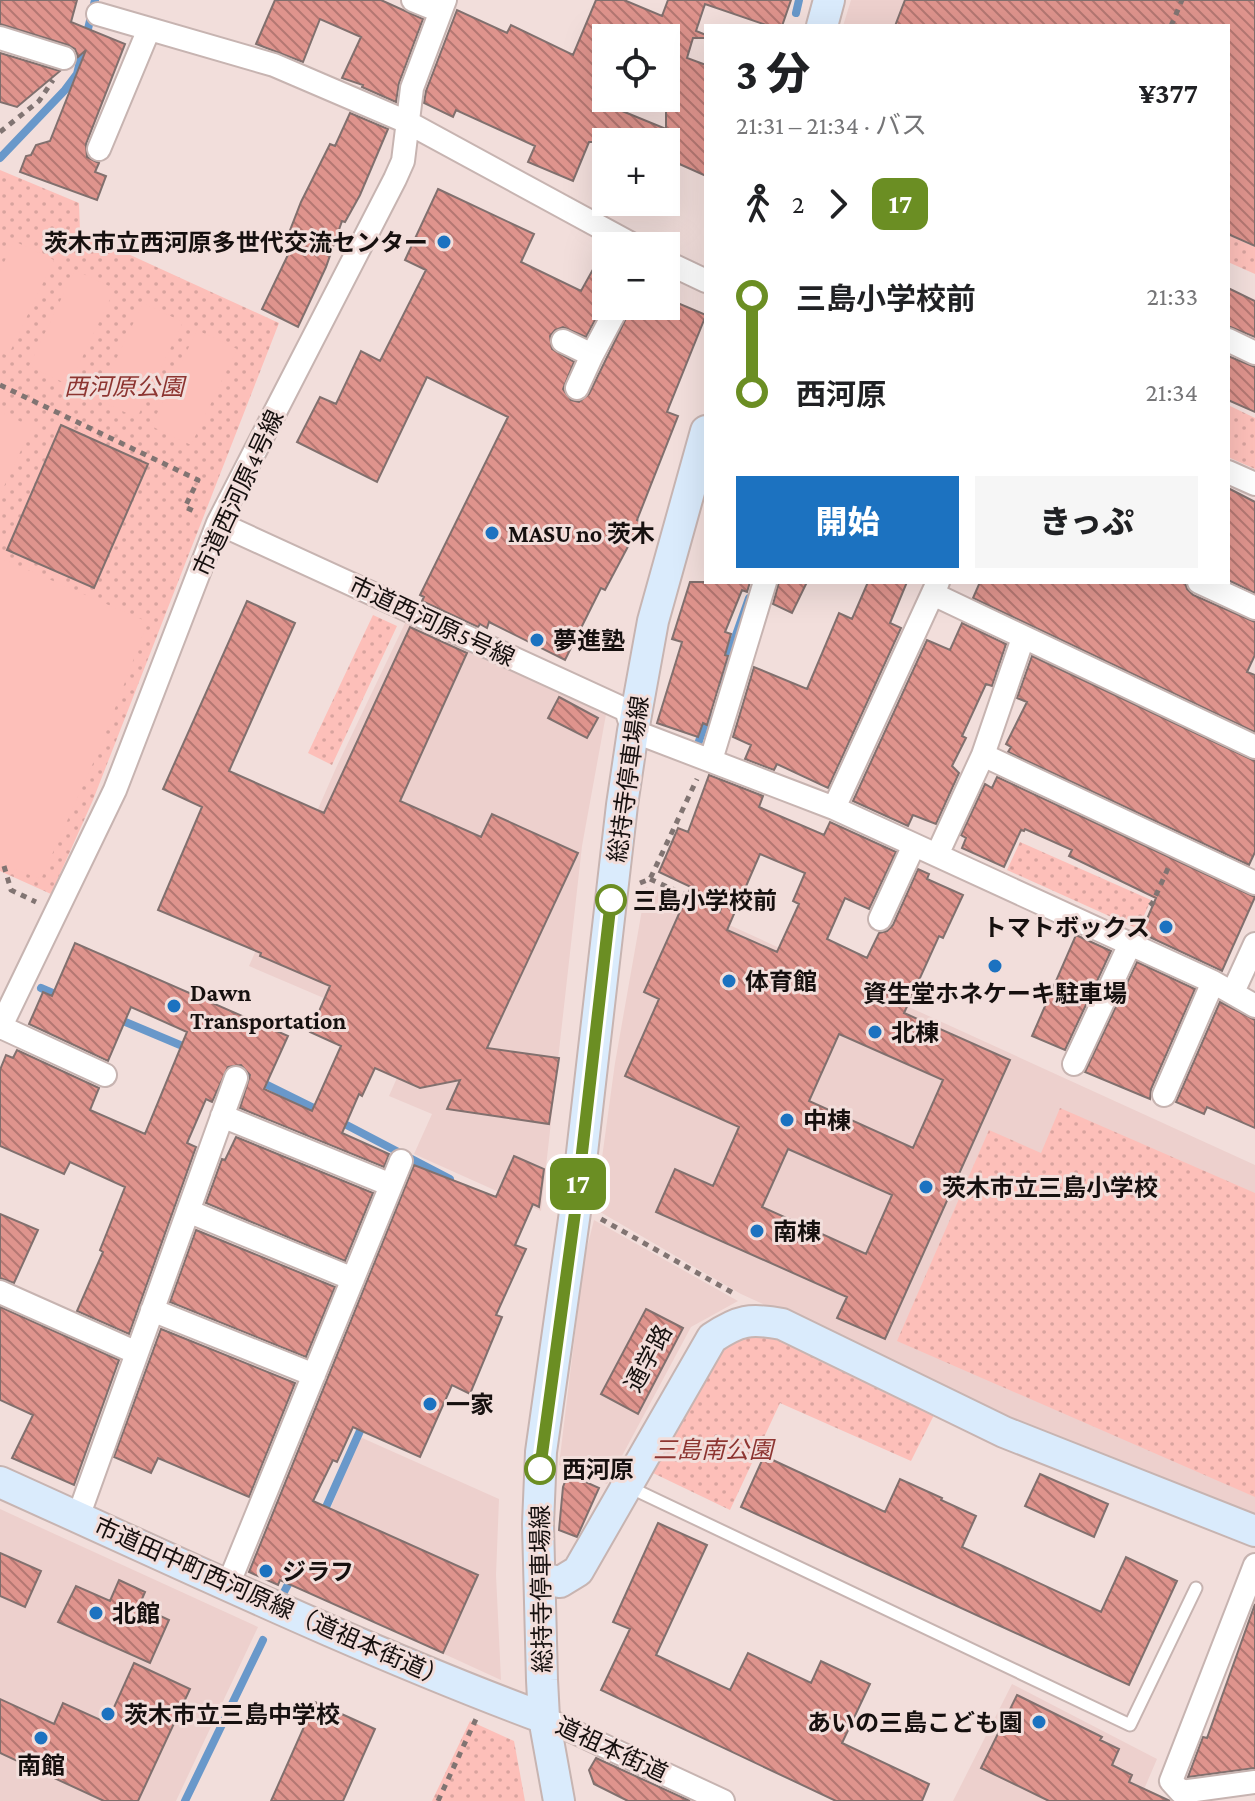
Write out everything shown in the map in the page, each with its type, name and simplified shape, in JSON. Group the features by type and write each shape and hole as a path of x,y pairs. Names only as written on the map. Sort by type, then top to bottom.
{"street":[{"path":"413,0 442,6"},
{"path":"823,24 829,0"},
{"name":"市道西河原4号線","path":"0,1028 115,790 218,523 403,161 412,88 442,6"},
{"path":"98,14 274,65 407,122 609,232"},
{"path":"99,149 149,29"},
{"path":"0,38 64,58"},
{"path":"680,269 704,280"},
{"path":"577,388 611,320"},
{"path":"563,341 592,355"},
{"path":"1230,341 1255,353"},
{"name":"総持寺停車場線","path":"559,1801 544,1718 538,1524 541,1452 576,1205 633,731 653,621 704,438"},
{"path":"1230,473 1255,484"},
{"name":"市道西河原5号線","path":"218,523 626,710 633,731"},
{"path":"711,760 764,584"},
{"path":"1203,584 1255,608"},
{"path":"834,808 936,588 1023,638 1255,747"},
{"path":"937,855 983,755 1023,638"},
{"path":"633,731 834,808 1223,987 1255,1006"},
{"path":"983,755 1255,883"},
{"path":"880,919 914,845"},
{"path":"1074,1064 1130,944"},
{"path":"1164,1095 1223,987 1255,944"},
{"path":"0,1028 105,1075"},
{"path":"78,1517 236,1078"},
{"path":"222,1116 391,1185"},
{"path":"228,1585 401,1161"},
{"path":"188,1211 353,1279"},
{"path":"0,1292 137,1353"},
{"path":"152,1310 314,1375"},
{"path":"540,1578 560,1582 578,1571 616,1481 712,1338 732,1325 754,1319 782,1324 1004,1432 1255,1531"},
{"name":"市道田中町西河原線（道祖本街道）","path":"0,1482 228,1585 544,1718"},
{"path":"1255,1565 1171,1781 1181,1792 1255,1782"},
{"name":"道祖本街道","path":"544,1718 723,1801"}],"lane":[{"path":"616,1481 1130,1725 1196,1588"}],"path":[{"path":"1172,24 1182,0"},
{"path":"0,132 39,101 64,58"},
{"path":"0,385 198,480 185,507 218,523"},
{"path":"612,894 650,879 704,763 711,760"},
{"path":"1150,902 1152,904 1177,847"},
{"path":"4,866 11,890 55,911"},
{"path":"650,879 723,912"},
{"path":"576,1205 736,1295 724,1302"},
{"path":"541,1452 616,1481"},
{"path":"438,1801 486,1696"}],"shaded area":[{"path":"851,0 1163,0 1153,24 844,24"},
{"path":"407,619 607,709 582,846 541,1211 414,1154 432,1114 389,1096 415,1037 249,966 336,768"},
{"name":"茨木市立三島小学校","path":"646,887 1255,1165 1255,1521 1116,1465 741,1294 595,1209 615,1063"},
{"path":"594,1220 738,1301 691,1327 607,1484 559,1465 584,1260"},
{"path":"360,1437 499,1499 496,1575 501,1680 298,1587"},
{"name":"茨木市立三島中学校","path":"0,1509 258,1627 176,1801 0,1801"},
{"name":"あいの三島こども園","path":"1012,1684 1157,1759 1139,1801 953,1801"}],"green space":[{"name":"西河原公園","path":"0,170 79,203 80,232 279,323 93,800 51,894 0,871"},
{"path":"1230,236 1255,247 1255,274 1230,263"},
{"path":"14,241 54,260 8,356 0,352 0,271"},
{"path":"75,270 115,289 69,385 29,366"},
{"path":"143,303 183,322 137,418 97,399"},
{"path":"197,330 237,349 191,445 151,426"},
{"path":"1230,406 1255,418 1255,469 1230,458"},
{"path":"0,412 32,427 0,495"},
{"path":"0,558 148,622 99,750 41,879 0,864"},
{"path":"373,615 397,626 332,765 308,753"},
{"path":"1020,842 1151,900 1138,929 1007,870"},
{"path":"1060,1108 1255,1193 1255,1497 897,1341 989,1130 1041,1153"},
{"name":"三島南公園","path":"744,1335 781,1335 937,1409 911,1461 780,1403 730,1510 653,1473 715,1360"},
{"path":"470,1721 514,1741 525,1801 432,1801"}],"building":[{"path":"0,0 77,0 71,22 125,44 86,144 87,157 99,163 95,172 106,176 97,200 20,172 26,156 31,155 36,145 50,141 86,50 78,57 75,49 68,45 0,24"},
{"path":"275,0 381,0 423,19 399,83 396,102 342,78 361,37 320,19 303,62 256,44"},
{"path":"596,0 624,0 662,16 668,0 791,0 783,24 763,24 705,4 696,31 704,34 704,38 693,38 687,58 704,64 704,175 680,164 680,128 666,128 666,112 680,112 680,24 592,24 592,112 625,112 664,128 592,128 592,142 589,142 573,181 528,162 535,146 456,110 453,117 424,103 457,10 507,33 511,25 573,55"},
{"path":"905,0 1255,0 1255,246 1230,235 1230,24 896,24"},
{"path":"0,53 60,71 17,107 0,102"},
{"path":"350,113 388,129 360,195 345,222 342,221 326,267 298,327 262,309 297,236 289,233 301,202 330,144 335,146"},
{"path":"438,189 534,234 521,262 581,291 592,271 592,320 595,320 586,337 563,327 550,336 552,349 574,362 563,389 571,400 579,402 589,394 625,320 680,320 680,304 704,314 667,412 678,416 637,520 641,522 605,590 601,588 565,660 489,622 487,628 480,624 478,627 422,601 424,597 420,595 508,417 427,377 377,482 297,442 320,397 336,404 361,351 380,361 426,270 405,260"},
{"path":"1230,289 1255,301 1255,337 1230,327"},
{"path":"1230,357 1255,367 1255,412 1230,401"},
{"path":"61,425 148,464 94,588 7,550"},
{"path":"1230,489 1255,502 1255,593 1230,581"},
{"path":"690,582 749,584 747,592 742,590 725,632 731,634 725,655 728,656 707,725 703,723 698,737 657,723 682,642 672,639"},
{"path":"778,584 806,584 792,613 773,604"},
{"path":"867,584 906,584 890,623 901,628 828,788 777,764 774,770 745,759 751,745 733,737 754,667 807,689 839,613 852,619"},
{"path":"979,584 1186,584 1193,595 1255,622 1255,655 1247,672 1255,675 1255,732 973,598"},
{"path":"247,601 295,623 229,771 324,813 410,627 467,653 400,801 481,837 492,814 578,853 487,1048 559,1058 549,1124 447,1109 460,1080 420,1088 375,1068 362,1096 359,1094 342,1133 389,1154 384,1167 240,1108 250,1075 241,1065 228,1067 212,1102 206,1099 187,1143 196,1147 129,1334 77,1311 103,1252 100,1250 125,1187 70,1162 64,1174 0,1146 0,1070 6,1055 13,1058 17,1050 99,1088 90,1110 145,1134 187,1032 131,1007 108,1061 29,1024 43,992 52,996 75,943 288,1036 264,1089 312,1111 341,1046 310,1032 330,986 158,910 202,807 163,789"},
{"path":"962,623 1006,644 992,686 986,684 962,736 966,738 952,766 959,773 936,824 913,815 908,826 853,801 927,640 950,650"},
{"path":"1032,656 1255,761 1255,852 1249,865 1008,752 1011,747 1006,744 1027,702 1017,698"},
{"path":"559,697 598,718 587,738 548,718"},
{"path":"709,775 763,796 759,807 824,835 830,822 896,852 869,909 845,898 827,939 867,958 879,933 893,925 918,869 929,874 927,879 963,895 943,938 939,936 904,1013 1010,1060 885,1339 837,1318 847,1297 656,1212 675,1169 713,1186 739,1127 625,1076 659,999 644,992 691,887 659,872 678,828 688,832","holes":["760,854 805,873 793,901 799,904 777,952 727,930","839,1034 943,1080 913,1148 809,1101","788,1149 892,1195 866,1254 762,1207"]},
{"path":"997,777 1255,897 1222,971 1141,933 1156,898 1069,856 1072,850 1025,829 1021,830 1004,867 962,848 966,838 961,835 985,784 992,788"},
{"path":"1076,935 1111,951 1065,1050 1032,1036"},
{"path":"1137,962 1195,989 1151,1089 1150,1099 1085,1072"},
{"path":"1220,1002 1255,1020 1255,1128 1207,1107 1204,1114 1176,1102"},
{"path":"236,1137 373,1193 345,1261 206,1203 222,1159 225,1160"},
{"path":"514,1156 544,1169 539,1207 533,1204 515,1245 526,1249 496,1315 502,1317 470,1394 452,1385 420,1457 353,1427 337,1462 333,1460 313,1501 478,1575 443,1653 280,1580 278,1585 249,1572 414,1165 496,1197"},
{"path":"0,1214 38,1230 14,1283 0,1278"},
{"path":"196,1230 335,1287 306,1357 170,1302"},
{"path":"0,1307 119,1360 74,1485 12,1458 33,1415 0,1400"},
{"path":"646,1309 683,1328 638,1414 601,1394"},
{"path":"161,1329 295,1383 249,1497 158,1458 151,1473 114,1457"},
{"path":"764,1456 885,1512 900,1479 942,1498 976,1516 962,1547 1101,1612 1126,1557 1177,1581 1129,1685 741,1507"},
{"path":"568,1474 599,1488 577,1537 559,1530 563,1487"},
{"path":"1040,1474 1108,1504 1094,1537 1025,1506"},
{"path":"658,1523 707,1545 656,1655 730,1690 748,1653 811,1683 821,1661 870,1684 842,1743 929,1784 922,1801 836,1801 601,1690 630,1629 613,1622"},
{"path":"0,1553 41,1571 25,1607 0,1596"},
{"name":"北館","path":"119,1580 145,1592 139,1606 169,1620 150,1663 58,1622 76,1586 110,1601"},
{"path":"1255,1604 1255,1768 1188,1777 1203,1737 1207,1738"},
{"path":"134,1663 190,1689 138,1801 104,1801 0,1753 0,1699 54,1724 63,1703 107,1723"},
{"name":"あいの三島こども園","path":"1017,1695 1102,1737 1100,1740 1119,1749 1112,1765 1132,1775 1129,1782 1170,1801 1049,1801 981,1768"},
{"path":"315,1702 375,1729 343,1801 271,1801"},
{"path":"596,1758 690,1801 628,1801 594,1784 589,1770"}],"waterway":[{"path":"0,158 77,74 95,0"},
{"path":"796,13 799,0"},
{"path":"719,683 749,598"},
{"path":"698,744 708,715"},
{"path":"41,988 62,997"},
{"path":"116,1018 192,1050"},
{"path":"237,1070 322,1112"},
{"path":"337,1120 450,1179 447,1189"},
{"path":"322,1516 364,1422"},
{"path":"284,1592 293,1575"},
{"path":"185,1801 263,1640"}],"bus line":[{"name":"17","path":"540,1469 576,1205 611,900"}],"place":[{"name":"茨木市立西河原多世代交流センター","path":"444,242"},
{"name":"MASU no 茨木","path":"492,533"},
{"name":"夢進塾","path":"537,640"},
{"name":"三島小学校前","path":"611,900"},
{"name":"トマトボックス","path":"1166,927"},
{"name":"資生堂ホネケーキ駐車場","path":"995,966"},
{"name":"体育館","path":"729,981"},
{"name":"Dawn Transportation","path":"174,1006"},
{"name":"北棟","path":"875,1032"},
{"name":"中棟","path":"787,1120"},
{"name":"茨木市立三島小学校","path":"926,1187"},
{"name":"南棟","path":"757,1231"},
{"name":"一家","path":"430,1404"},
{"name":"西河原","path":"540,1469"},
{"name":"ジラフ","path":"266,1571"},
{"name":"北館","path":"96,1613"},
{"name":"茨木市立三島中学校","path":"108,1714"},
{"name":"あいの三島こども園","path":"1039,1722"},
{"name":"南館","path":"41,1738"}]}
